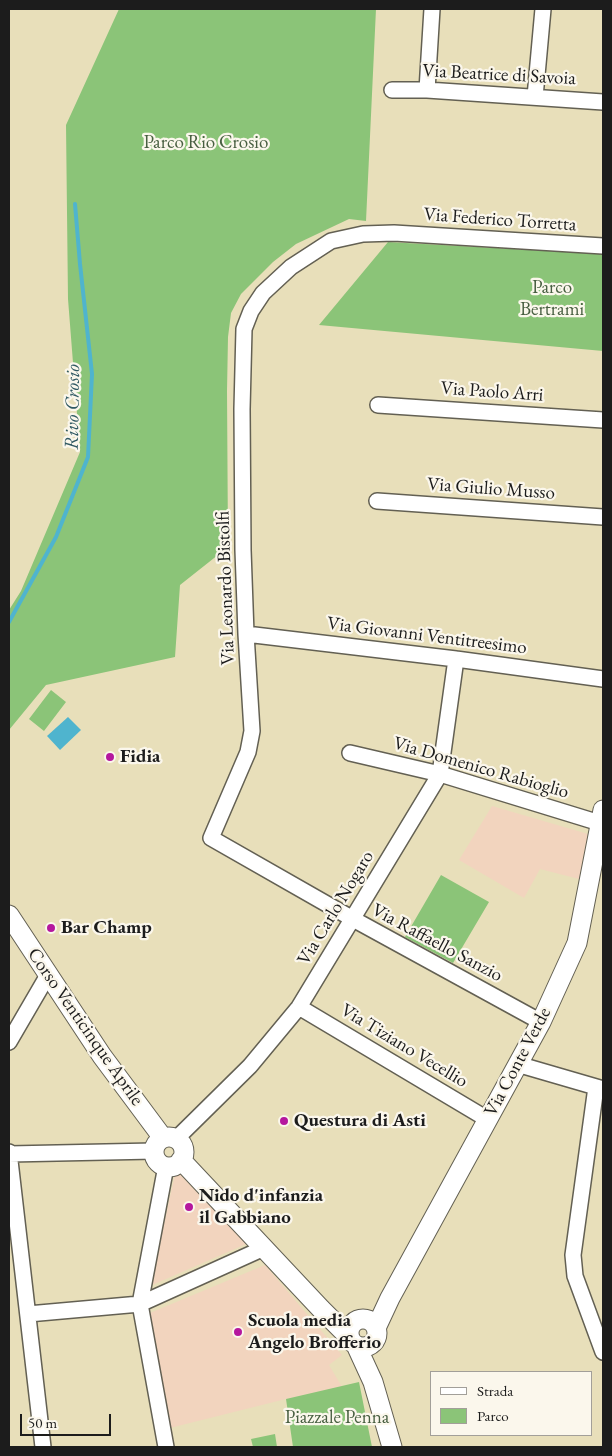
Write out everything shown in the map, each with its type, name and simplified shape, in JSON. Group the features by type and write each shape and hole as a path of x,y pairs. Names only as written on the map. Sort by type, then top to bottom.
{"street":[{"path":"427,90 432,9"},
{"path":"536,97 543,9"},
{"name":"Via Beatrice di Savoia","path":"392,90 427,90 603,102"},
{"name":"Via Federico Torretta","path":"244,329 251,311 264,293 291,267 331,241 363,234 394,233 603,246"},
{"name":"Via Leonardo Bistolfi","path":"211,838 248,752 252,731 243,550 242,409 244,329"},
{"name":"Via Paolo Arri","path":"378,405 603,420"},
{"name":"Via Giulio Musso","path":"377,501 603,517"},
{"name":"Via Giovanni Ventitreesimo","path":"246,634 603,679"},
{"name":"Via Carlo Nogaro","path":"164,1143 250,1066 300,1007 353,920 440,774 456,659"},
{"name":"Via Domenico Rabioglio","path":"350,753 440,774 602,820"},
{"name":"Via Conte Verde","path":"363,1332 390,1298 541,1022 577,943 602,820"},
{"name":"Via Raffaello Sanzio","path":"211,838 353,920 541,1022"},
{"name":"Corso Venticinque Aprile","path":"9,915 102,1056 164,1143 182,1146 183,1156 174,1163 162,1165 156,1159 164,1143"},
{"path":"9,1042 48,975"},
{"name":"Via Tiziano Vecellio","path":"300,1007 487,1119"},
{"path":"518,1064 600,1088 573,1255 575,1276 603,1352"},
{"path":"43,1447 9,1154 164,1143"},
{"path":"166,1447 140,1304 174,1163"},
{"name":"Corso Venticinque Aprile","path":"174,1163 264,1248 321,1309 363,1332"},
{"path":"28,1314 140,1304 264,1248"},
{"path":"363,1332 373,1382 392,1447"}],"shaded area":[{"path":"492,806 588,834 579,879 540,869 524,898 459,860"},
{"name":"Nido d'infanzia il Gabbiano","path":"176,1170 246,1244 150,1286"},
{"name":"Scuola media Angelo Brofferio","path":"265,1265 342,1355 329,1365 342,1387 170,1428 150,1313"}],"green space":[{"name":"Parco Rio Crosio","path":"119,9 376,9 366,221 349,219 296,244 273,262 241,294 231,313 228,337 227,391 228,547 180,585 175,657 46,685 9,730 9,610 21,591 80,452 68,299 66,125"},
{"name":"Parco Bertrami","path":"388,242 603,254 603,351 319,325"},
{"path":"51,690 66,702 44,731 29,719"},
{"path":"441,875 489,902 453,963 405,937"},
{"name":"Piazzale Penna","path":"359,1382 372,1447 293,1447 286,1399"},
{"path":"275,1434 277,1447 253,1447 251,1439"}],"water":[{"path":"68,717 81,730 60,750 47,736"}],"waterway":[{"name":"Rivo Crosio","path":"9,622 56,537 88,457 92,374 75,204"}],"place":[{"name":"Fidia","path":"110,757"},
{"name":"Bar Champ","path":"51,928"},
{"name":"Questura di Asti","path":"284,1121"},
{"name":"Nido d'infanzia il Gabbiano","path":"189,1207"},
{"name":"Scuola media Angelo Brofferio","path":"238,1332"}]}
